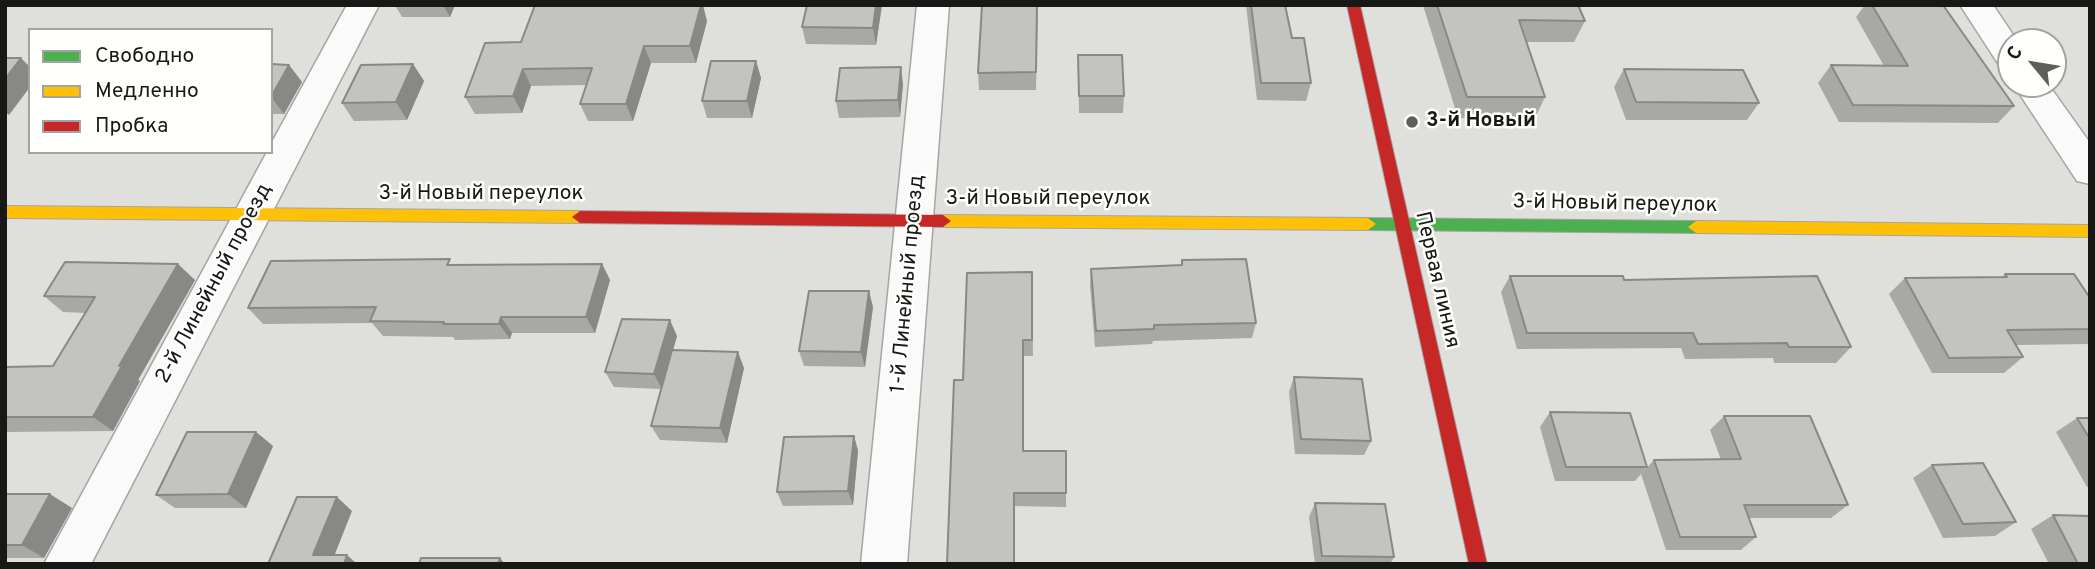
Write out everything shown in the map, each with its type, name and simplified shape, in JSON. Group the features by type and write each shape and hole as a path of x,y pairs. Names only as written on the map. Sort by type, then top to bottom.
{"street":[{"name":"2-й Линейный проезд","path":"67,564 363,5"},
{"name":"1-й Линейный проезд","path":"884,564 933,5"},
{"name":"Первая линия","path":"1353,5 1478,564"},
{"path":"1976,5 1997,36"},
{"path":"2040,98 2090,171"},
{"name":"3-й Новый переулок","path":"5,212 2090,231"}],"building":[{"path":"535,5 701,5 690,46 644,46 626,104 580,104 592,68 523,69 513,96 465,97 485,43 521,42"},
{"path":"807,5 876,5 873,28 802,27"},
{"path":"982,5 1037,5 1036,72 978,73"},
{"path":"1251,5 1285,5 1292,38 1304,38 1311,83 1261,83"},
{"path":"1437,5 1578,5 1585,21 1519,20 1545,97 1467,97"},
{"path":"1872,5 1943,5 1997,82 1997,98 2008,98 2014,106 1853,105 1831,65 1908,66"},
{"path":"1078,55 1122,55 1124,96 1079,96"},
{"path":"5,58 21,58 5,79"},
{"path":"711,61 756,61 747,101 702,101"},
{"path":"273,64 289,65 273,93"},
{"path":"413,64 396,102 342,103 361,65"},
{"path":"901,67 898,100 836,101 840,68"},
{"path":"1624,69 1743,70 1759,103 1636,102"},
{"path":"450,259 447,265 602,264 586,317 501,317 499,324 443,324 444,322 370,321 376,307 248,308 271,261"},
{"path":"1246,259 1256,323 1154,325 1154,329 1096,331 1091,269 1182,265 1182,260"},
{"path":"65,262 178,264 93,417 5,417 5,367 53,366 95,297 44,296"},
{"path":"1032,272 1032,340 1023,340 1023,451 1066,451 1066,493 1014,493 1014,564 947,564 954,380 963,380 967,273"},
{"path":"2005,274 2074,274 2090,298 2090,329 2007,330 2023,357 1949,358 1905,278 2007,277"},
{"path":"1510,276 1623,276 1624,280 1817,276 1851,347 1789,347 1787,343 1698,344 1693,333 1527,333"},
{"path":"809,291 869,291 861,352 799,351"},
{"path":"622,319 670,320 654,374 605,372"},
{"path":"672,350 738,352 720,428 651,426"},
{"path":"1294,377 1362,379 1371,441 1301,439"},
{"path":"1550,412 1630,413 1647,467 1566,467"},
{"path":"1724,416 1810,416 1848,505 1744,505 1756,537 1680,537 1654,460 1741,459"},
{"path":"2077,418 2090,418 2090,439"},
{"path":"187,432 256,432 228,494 156,495"},
{"path":"854,436 848,491 777,492 784,437"},
{"path":"1983,463 2016,522 1963,524 1932,465"},
{"path":"5,494 50,494 22,545 5,545"},
{"path":"297,497 337,497 313,555 347,555 344,564 268,564"},
{"path":"1315,503 1385,504 1394,557 1322,556"},
{"path":"2053,515 2090,516 2090,564 2078,564"},
{"path":"421,558 500,558 498,564 419,564"}],"traffic: fast":[{"path":"1368,224 1696,227"}],"traffic: slow":[{"path":"5,212 580,217"},
{"path":"943,221 1368,224"},
{"path":"1696,227 2090,231"}],"traffic: jam":[{"path":"1353,5 1478,564"},
{"path":"580,217 943,221"}],"place":[{"name":"3-й Новый","path":"1412,122"}]}
